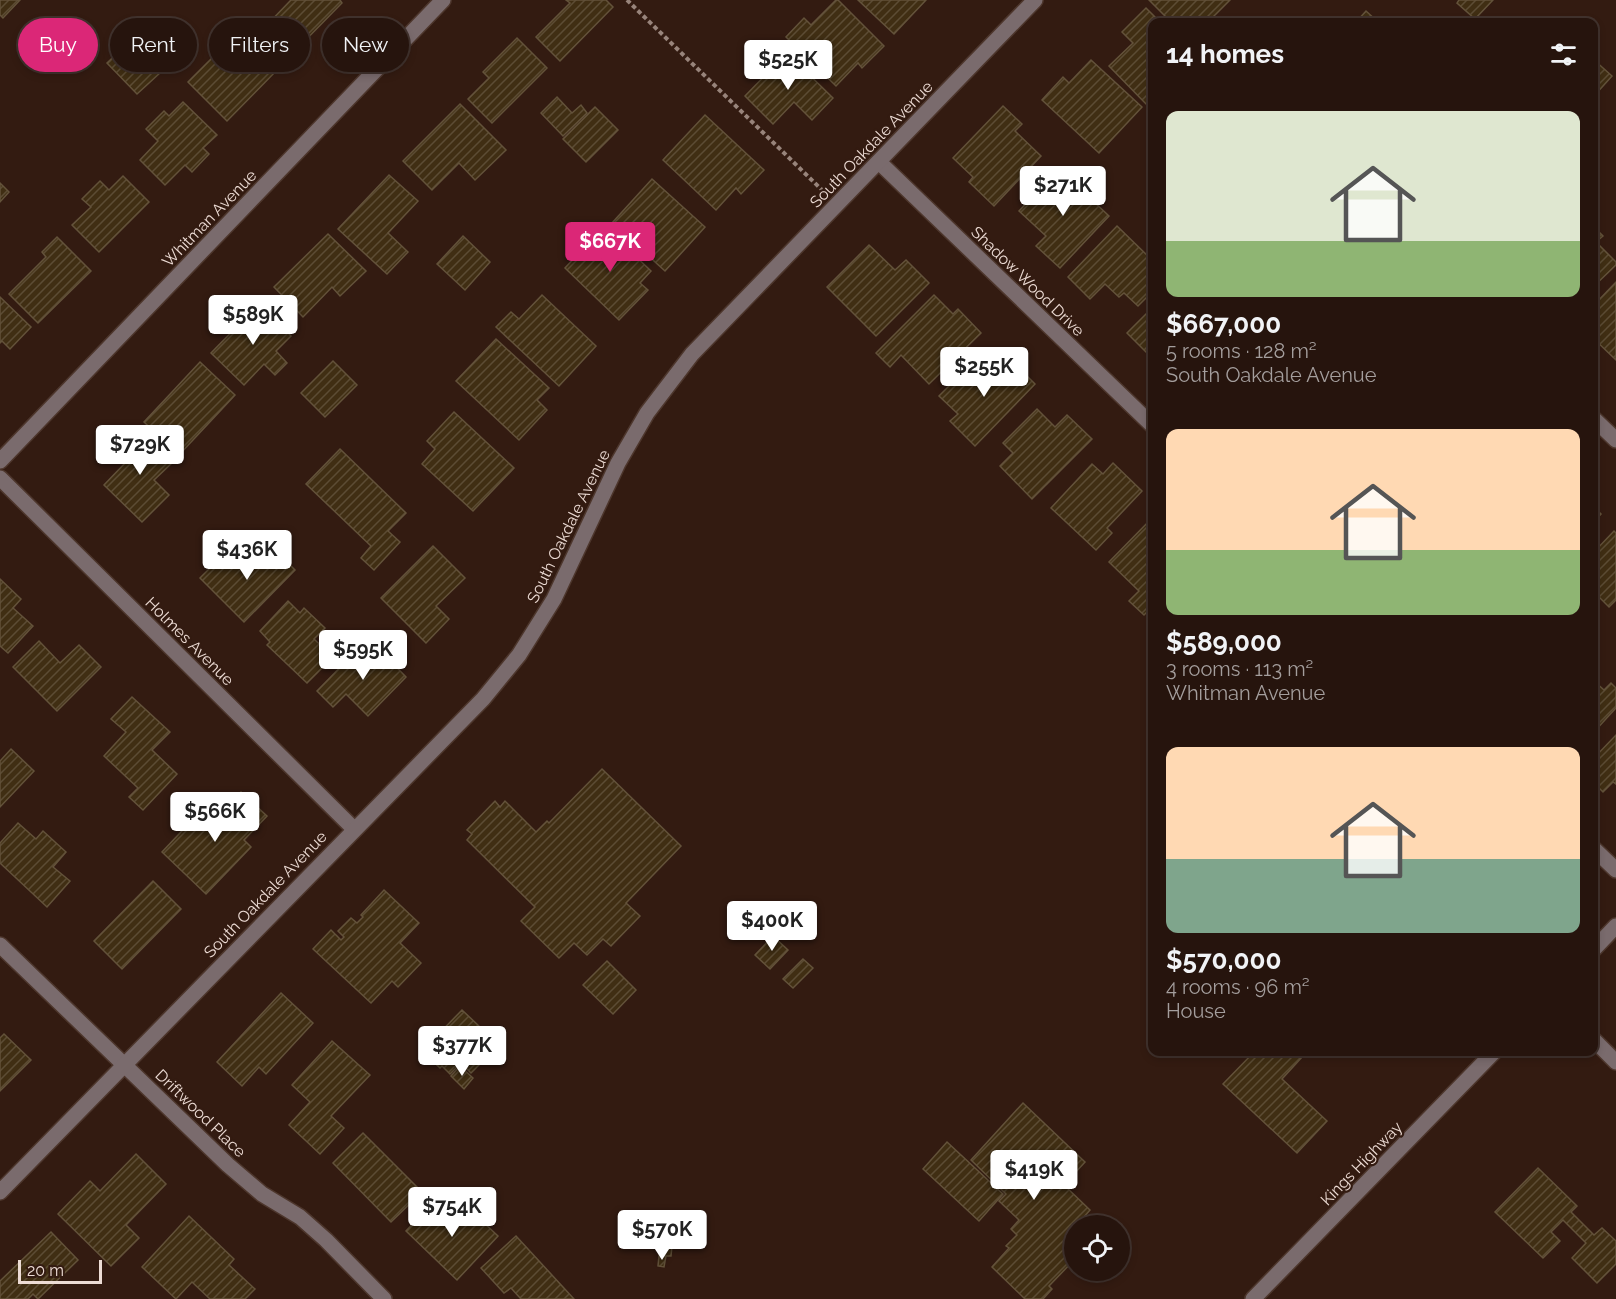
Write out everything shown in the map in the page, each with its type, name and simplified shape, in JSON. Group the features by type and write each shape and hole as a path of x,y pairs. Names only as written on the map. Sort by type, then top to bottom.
{"street":[{"name":"Whitman Avenue","path":"0,461 443,0"},
{"name":"South Oakdale Avenue","path":"0,1192 483,699 519,656 554,599 618,463 647,413 692,354 1035,0"},
{"name":"Shadow Wood Drive","path":"879,162 1148,421"},
{"path":"1598,423 1616,440"},
{"name":"Holmes Avenue","path":"0,478 354,829"},
{"path":"1598,853 1616,870"},
{"path":"1598,945 1616,926"},
{"name":"Driftwood Place","path":"0,945 228,1165 262,1194 300,1217 384,1299"},
{"path":"1598,1044 1616,1062"},
{"name":"Kings Highway","path":"1254,1299 1490,1056"}],"path":[{"path":"627,0 837,205"}],"building":[{"path":"0,0 20,0 3,18 0,15"},
{"path":"291,0 340,0 342,3 327,18 322,18 322,23 310,36 310,18 274,18"},
{"path":"566,0 606,0 613,7 560,61 536,37 570,3"},
{"path":"836,0 884,46 862,68 858,63 836,86 786,37 804,18 811,25"},
{"path":"858,0 926,0 894,34"},
{"path":"1149,0 1230,0 1214,16 1216,18 1167,18"},
{"path":"1459,0 1493,0 1476,18 1457,3"},
{"path":"1146,8 1156,18 1148,18 1148,106 1109,66 1133,43 1122,32"},
{"path":"1366,11 1374,18 1360,18"},
{"path":"517,38 547,68 492,123 468,99 489,78 483,72"},
{"path":"787,53 833,98 812,120 794,102 773,124 745,96"},
{"path":"1091,60 1142,107 1099,153 1042,100 1063,77 1069,83"},
{"path":"209,61 209,72 275,72 227,121 188,82"},
{"path":"1598,63 1612,76 1598,91"},
{"path":"116,72 161,72 137,94"},
{"path":"557,97 572,113 581,105 587,113 563,136 541,113"},
{"path":"183,102 217,135 203,148 209,154 192,172 185,165 165,185 140,160 158,141 146,129 164,111 169,116"},
{"path":"460,104 506,150 475,180 459,163 432,190 403,161"},
{"path":"1003,106 1022,124 1015,131 1041,156 994,206 969,182 973,177 953,158"},
{"path":"595,107 618,130 586,162 563,139"},
{"path":"705,115 764,170 741,194 736,188 716,210 663,160"},
{"path":"1059,169 1109,216 1060,268 1036,246 1046,236 1019,211"},
{"path":"389,175 418,201 388,233 408,252 387,274 338,229"},
{"path":"123,176 149,202 99,252 72,225 91,207 82,199 100,181 109,190"},
{"path":"652,179 705,227 665,271 612,223"},
{"path":"0,183 9,192 0,202"},
{"path":"604,226 651,271 640,283 648,290 619,320 565,268"},
{"path":"1117,226 1148,256 1148,296 1138,306 1124,293 1119,297 1105,284 1090,299 1068,277"},
{"path":"1598,231 1603,236 1598,240"},
{"path":"328,234 366,271 340,296 332,287 303,317 274,287"},
{"path":"463,236 490,262 465,290 437,264"},
{"path":"57,237 91,271 38,323 9,294 46,257 42,252"},
{"path":"1598,244 1616,262 1616,265 1598,282"},
{"path":"869,245 895,270 906,260 929,283 876,336 827,287"},
{"path":"1616,282 1616,360 1598,343 1598,301"},
{"path":"542,295 596,346 559,386 496,327 511,312 519,319"},
{"path":"934,295 953,314 958,309 981,333 929,384 901,355 890,367 876,353"},
{"path":"0,297 31,327 10,349 2,341 0,343"},
{"path":"259,304 291,336 276,351 287,363 275,375 264,364 244,385 211,353"},
{"path":"1148,312 1148,354 1127,333"},
{"path":"496,339 549,388 537,400 547,410 519,440 456,381"},
{"path":"978,357 997,376 1012,361 1035,384 975,446 950,421 958,414 939,396"},
{"path":"333,361 357,385 325,417 301,393"},
{"path":"200,362 235,395 179,455 144,422"},
{"path":"1037,409 1055,427 1067,415 1092,439 1032,499 1000,466 1013,453 1003,443"},
{"path":"454,412 514,468 473,511 422,464 435,449 427,441"},
{"path":"140,429 173,462 154,480 169,495 142,522 104,485 127,461 117,452"},
{"path":"340,449 406,513 388,531 400,542 374,570 361,558 371,546 306,484"},
{"path":"1113,463 1142,491 1107,528 1112,533 1096,550 1051,508 1092,464 1103,474"},
{"path":"1148,522 1148,611 1144,615 1129,601 1139,591 1109,562"},
{"path":"1614,531 1616,533 1616,600 1609,607 1598,596 1598,548"},
{"path":"271,546 295,570 244,622 200,578 225,553 245,572"},
{"path":"433,546 465,578 436,606 449,619 426,643 381,598"},
{"path":"0,579 21,599 13,608 33,626 8,653 0,646"},
{"path":"288,601 300,613 304,608 325,628 314,639 333,657 307,683 267,645 270,642 260,631"},
{"path":"39,641 60,663 79,645 101,667 57,711 13,667"},
{"path":"359,648 369,659 379,649 406,677 368,716 346,694 333,707 317,691"},
{"path":"1611,683 1616,688 1616,708 1598,728 1598,685 1604,690"},
{"path":"132,697 170,732 152,750 177,774 143,810 129,797 138,788 104,756 126,732 111,719"},
{"path":"1616,735 1616,784 1613,782 1603,792 1598,787 1598,754"},
{"path":"11,749 34,771 0,807 0,761"},
{"path":"602,769 681,846 626,903 640,916 611,946 603,939 587,955 574,943 559,958 521,921 535,907 467,840 472,834 467,830 495,801 500,807 505,801 536,832 547,821 549,823"},
{"path":"241,792 267,816 244,840 251,847 206,894 162,852 196,816 208,827"},
{"path":"18,823 36,839 43,831 66,852 53,867 70,881 47,907 0,863 0,843"},
{"path":"153,881 181,909 122,969 94,941"},
{"path":"384,890 419,923 400,943 421,963 398,987 392,981 371,1003 313,949 331,930 341,940 344,937 338,931 351,918 357,923 363,917 361,915"},
{"path":"773,936 788,950 770,969 755,955"},
{"path":"803,959 813,968 793,988 783,979"},
{"path":"607,961 636,990 613,1014 583,985"},
{"path":"281,993 313,1023 266,1074 259,1067 242,1086 217,1062"},
{"path":"462,1010 497,1047 471,1073 461,1063 450,1074 422,1051"},
{"path":"4,1034 31,1060 0,1091 0,1038"},
{"path":"332,1041 370,1075 331,1116 344,1128 320,1154 289,1125 310,1102 292,1085"},
{"path":"1250,1056 1303,1056 1282,1079 1327,1121 1297,1153 1223,1084"},
{"path":"460,1066 473,1078 464,1089 451,1076"},
{"path":"1023,1103 1085,1162 1064,1185 1090,1210 1086,1215 1064,1215 1064,1270 1049,1286 1052,1289 1043,1299 1025,1299 992,1267 1009,1248 1006,1246 1017,1235 1011,1229 1019,1220 999,1201 1006,1194 971,1160"},
{"path":"363,1133 422,1192 391,1222 333,1163"},
{"path":"947,1142 1003,1194 979,1221 923,1169"},
{"path":"136,1154 166,1184 126,1225 139,1238 111,1266 58,1214 90,1181 100,1191"},
{"path":"1538,1168 1577,1206 1571,1212 1594,1235 1602,1228 1616,1241 1616,1264 1597,1283 1572,1258 1586,1243 1563,1220 1551,1232 1560,1241 1543,1258 1495,1212"},
{"path":"431,1204 451,1222 466,1206 498,1236 457,1280 406,1231"},
{"path":"189,1216 234,1259 229,1265 255,1289 245,1299 210,1299 192,1282 176,1299 142,1267"},
{"path":"51,1232 78,1260 38,1299 33,1294 28,1299 0,1299 0,1281"},
{"path":"516,1236 574,1299 521,1299 511,1288 504,1293 481,1268"},
{"path":"666,1245 672,1246 671,1256 664,1256"},
{"path":"659,1256 666,1256 664,1267 658,1266"}]}
